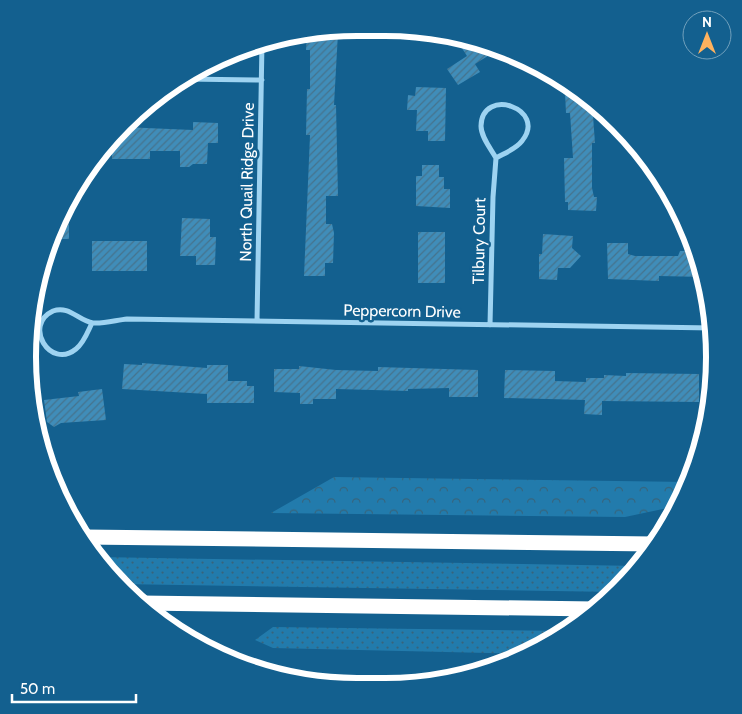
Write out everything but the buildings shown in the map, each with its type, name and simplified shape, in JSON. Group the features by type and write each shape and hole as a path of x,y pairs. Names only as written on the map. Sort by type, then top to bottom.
{"highway":[{"path":"92,537 645,544"},
{"path":"152,603 583,609"}],"street":[{"name":"North Quail Ridge Drive","path":"257,321 262,51"},
{"path":"197,79 262,80"},
{"path":"504,104 514,106 523,112 527,120 523,140 516,147 496,158 484,138 481,126 485,114 492,107 504,104"},
{"name":"Tilbury Court","path":"490,325 492,197 496,158"},
{"path":"63,310 74,313 92,323 77,349 67,354 58,355 46,348 40,338 40,328 45,318 54,311 63,310"},
{"name":"Peppercorn Drive","path":"92,323 127,319 704,328"}],"green space":[{"path":"334,477 680,482 668,508 625,517 271,513"},
{"path":"107,557 628,566 603,592 130,584"},
{"path":"273,627 552,631 527,645 507,654 273,648 255,640"}]}
